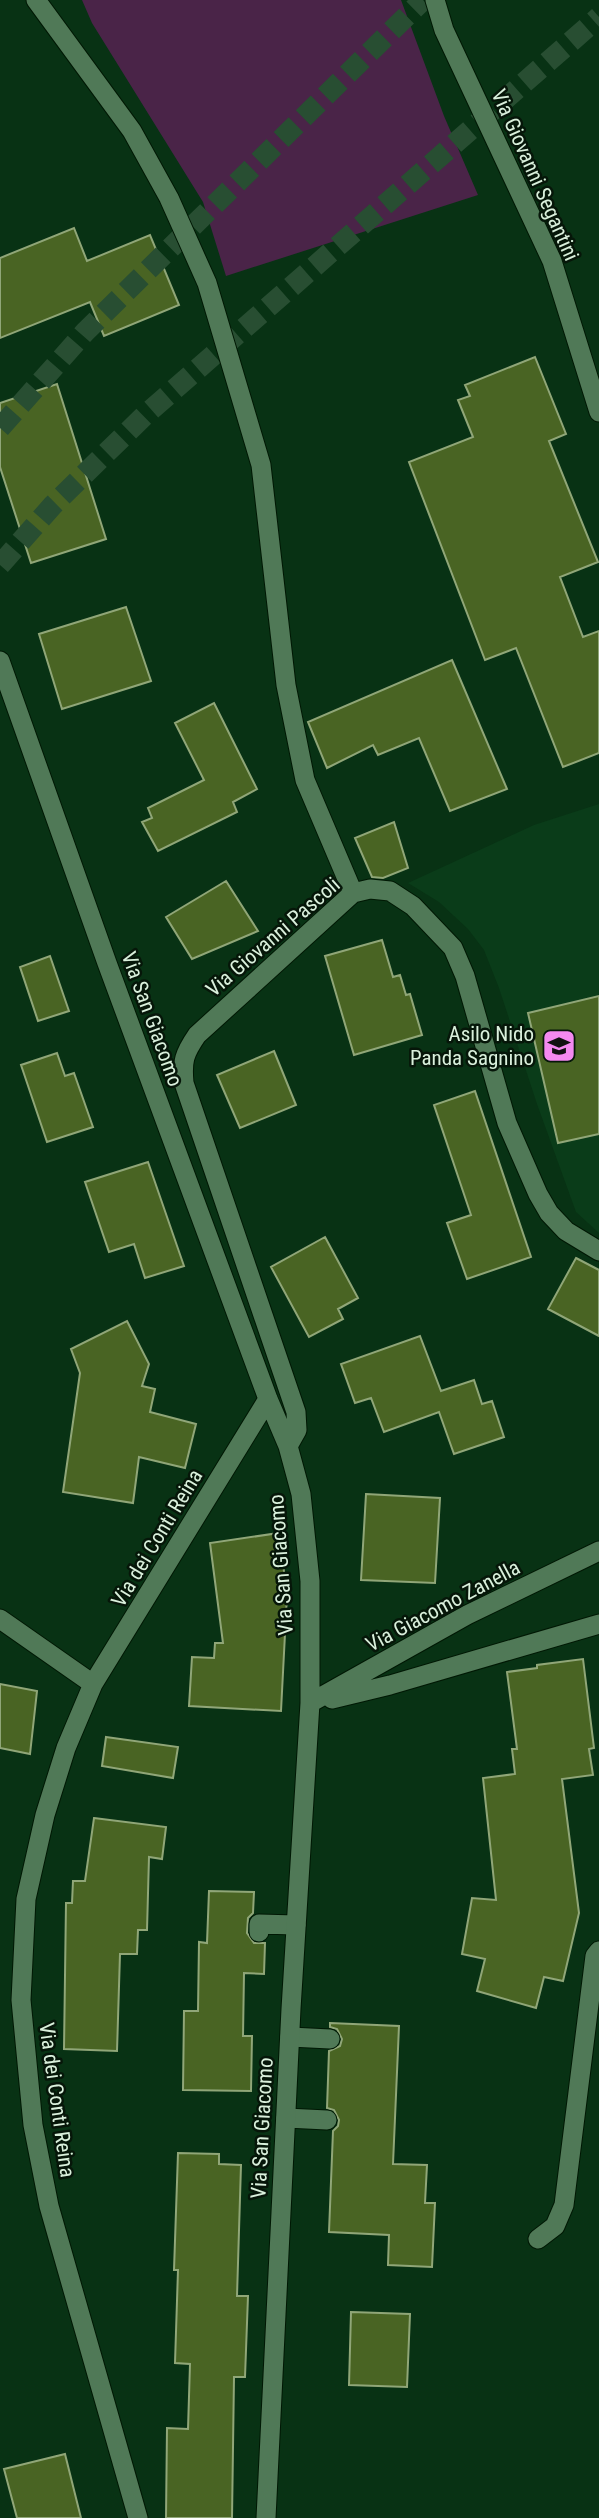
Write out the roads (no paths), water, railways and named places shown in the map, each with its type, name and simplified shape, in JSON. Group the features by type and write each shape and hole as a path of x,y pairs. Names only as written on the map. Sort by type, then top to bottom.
{"street":[{"path":"36,0 132,131 169,198 207,283 261,465 286,685 305,780 353,893"},
{"name":"Via Giovanni Segantini","path":"435,0 444,30 552,261 599,412"},
{"name":"Via San Giacomo","path":"0,661 107,962 268,1399 288,1446 301,1494 310,1581 310,1703 265,2518"},
{"name":"Via Giovanni Pascoli","path":"288,1446 297,1430 296,1412 184,1083 183,1067 186,1051 197,1035 353,893 370,889 390,891 413,906 453,948 465,976 507,1122 538,1194 549,1213 566,1231 599,1251"},
{"name":"Via dei Conti Reina","path":"138,2518 49,2206 33,2125 21,2000 26,1899 45,1815 66,1748 93,1684 268,1399"},
{"name":"Via Giacomo Zanella","path":"310,1703 467,1615 599,1551"},
{"path":"0,1619 93,1684"},
{"path":"310,1703 390,1685 599,1624"},
{"path":"259,1932 259,1924 296,1926"},
{"path":"538,2239 555,2227 564,2205 595,1956 599,1951"},
{"path":"290,2037 330,2039"},
{"path":"286,2118 327,2120"}],"tunnel":[{"path":"0,428 85,332 423,0"},
{"path":"0,565 53,505 144,416 599,17"}],"place":[{"name":"Asilo Nido Panda Sagnino","path":"559,1046"}]}
